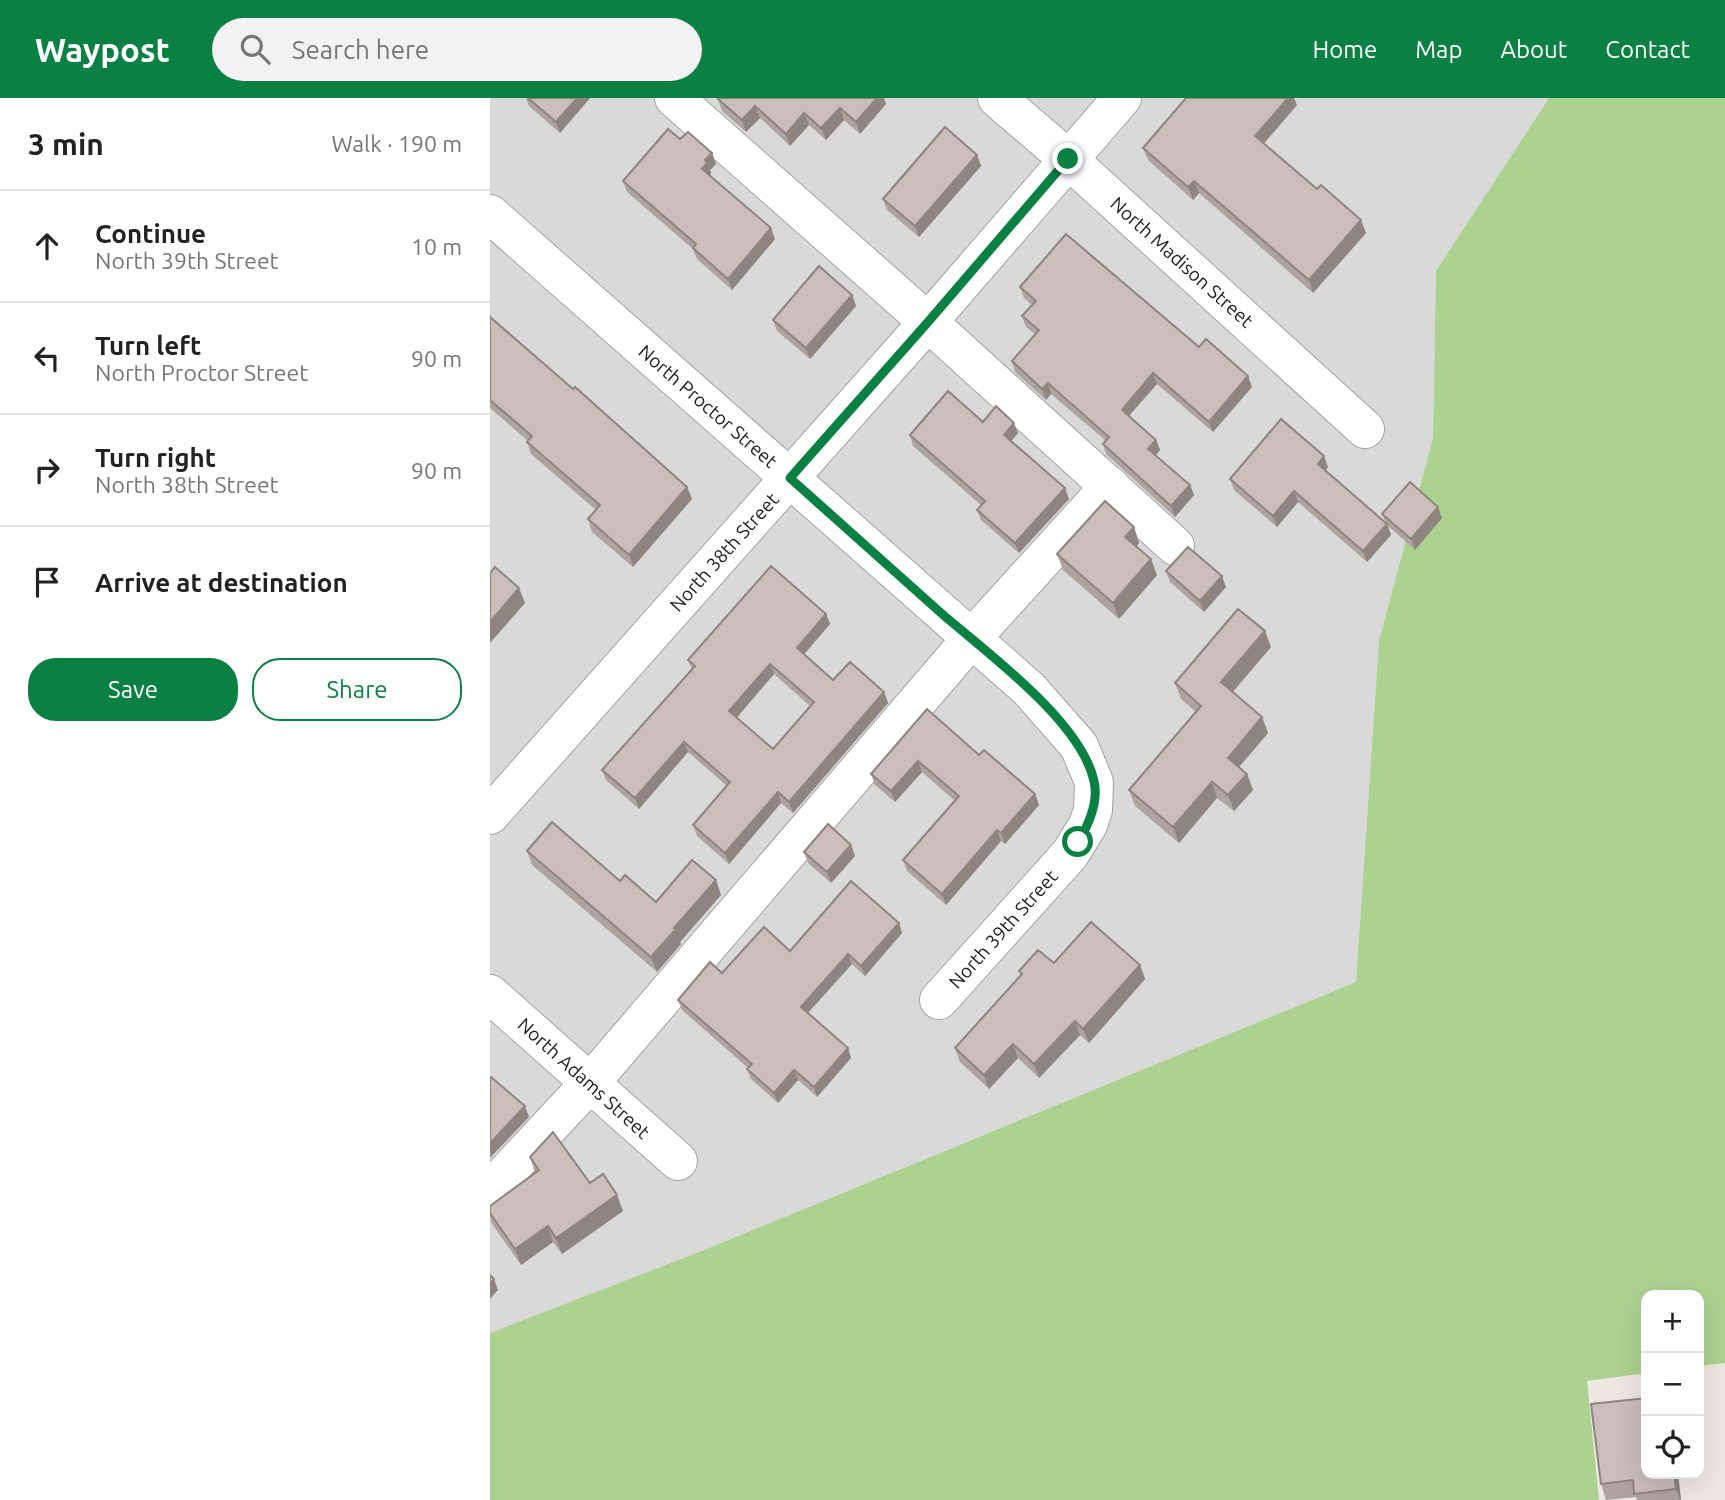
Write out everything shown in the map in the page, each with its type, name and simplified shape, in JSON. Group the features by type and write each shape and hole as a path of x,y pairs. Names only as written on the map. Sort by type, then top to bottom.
{"street":[{"path":"674,98 928,322 1175,546"},
{"name":"North Madison Street","path":"998,98 1365,429"},
{"name":"North 38th Street","path":"490,815 928,322 1122,98"},
{"name":"North Proctor Street","path":"490,214 1029,689 1079,746 1094,782"},
{"path":"490,1190 590,1083 971,639 1110,486"},
{"name":"North 39th Street","path":"939,1000 1070,854 1088,825 1093,810 1094,782"},
{"name":"North Adams Street","path":"490,994 678,1161"}],"shaded area":[{"path":"490,98 1549,98 1436,271 1433,438 1379,641 1356,982 704,1250 490,1333"}],"green space":[{"path":"1549,98 1725,98 1725,1363 1704,1365 1704,1290 1641,1290 1641,1374 1587,1381 1599,1500 490,1500 490,1333 704,1250 1356,982 1379,641 1433,438 1436,271"}],"building":[{"path":"528,98 577,98 556,122"},
{"path":"719,98 877,98 856,122 840,108 821,128 804,113 786,134 755,106 742,120"},
{"path":"1186,98 1288,98 1255,136 1317,189 1321,185 1361,220 1309,280 1194,181 1188,187 1143,148"},
{"path":"945,127 977,155 915,226 883,199"},
{"path":"668,129 680,139 688,132 712,153 705,160 707,163 702,169 771,228 728,279 693,248 696,244 623,181"},
{"path":"1066,234 1199,347 1206,339 1248,376 1209,422 1153,373 1122,410 1156,440 1148,449 1190,485 1171,506 1103,444 1109,437 1048,383 1042,389 1012,361 1039,330 1022,316 1036,301 1020,287"},
{"path":"819,266 852,295 806,348 773,320"},
{"path":"490,317 573,389 575,387 687,487 629,555 588,519 600,505 527,442 532,436 490,400"},
{"path":"948,391 983,422 996,406 1014,423 1004,435 1065,488 1015,543 977,510 985,501 910,435"},
{"path":"1281,419 1324,456 1318,464 1387,524 1363,551 1294,491 1273,516 1230,479"},
{"path":"1410,482 1438,507 1411,539 1382,514"},
{"path":"1105,501 1134,527 1125,537 1151,559 1113,603 1057,554"},
{"path":"1188,547 1222,576 1200,601 1166,571"},
{"path":"771,566 826,614 797,648 833,680 850,662 884,692 789,802 778,792 725,853 693,825 730,782 684,742 635,798 602,770 695,666 688,660","holes":["770,664 814,702 773,749 729,711"]},
{"path":"495,567 519,588 490,622 490,573"},
{"path":"1238,609 1265,631 1221,682 1262,717 1228,758 1247,774 1228,795 1212,782 1173,827 1129,790 1201,706 1175,683"},
{"path":"927,709 979,755 984,750 1035,794 1001,833 997,830 942,894 903,860 959,796 918,761 891,791 871,774"},
{"path":"552,822 620,881 625,875 656,902 692,860 716,880 651,957 527,851"},
{"path":"828,824 851,845 827,872 804,852"},
{"path":"851,881 899,923 861,966 848,954 801,1007 848,1048 814,1087 794,1070 774,1093 747,1069 752,1064 678,1000 710,962 722,973 764,927 790,951"},
{"path":"1091,922 1140,965 1083,1029 1075,1021 1034,1064 1013,1044 984,1075 955,1048 1022,974 1019,971 1038,950 1054,963"},
{"path":"490,1078 525,1106 490,1143"},
{"path":"553,1132 590,1183 603,1174 617,1195 556,1238 548,1226 515,1249 490,1213 490,1206 539,1170 530,1157"},
{"path":"1641,1399 1641,1479 1675,1479 1676,1489 1634,1494 1633,1480 1601,1484 1591,1404"}],"route":[{"path":"1068,159 790,478 1029,689 1068,732 1079,746 1094,782 1093,810 1078,842"}]}
